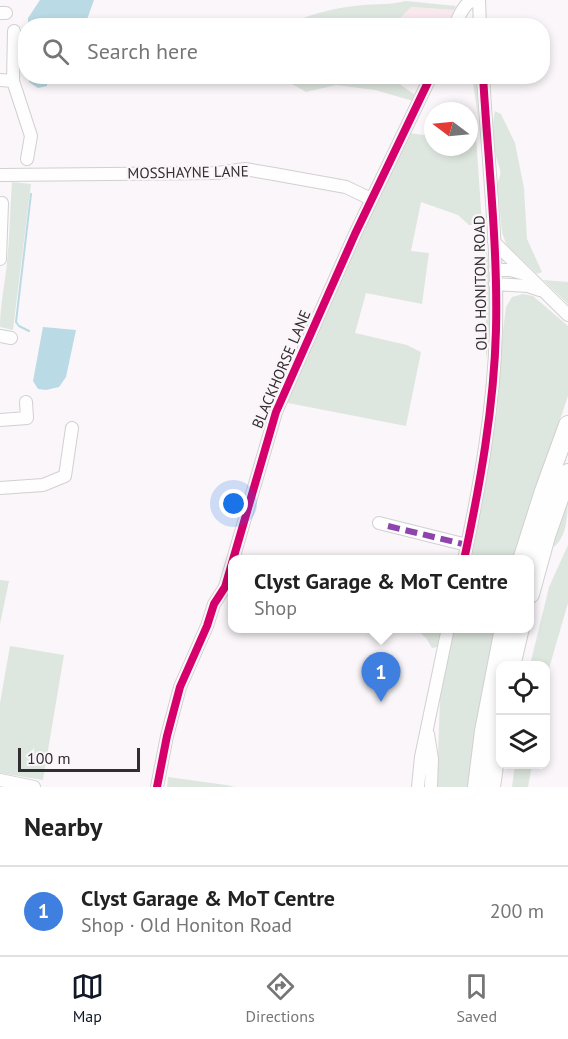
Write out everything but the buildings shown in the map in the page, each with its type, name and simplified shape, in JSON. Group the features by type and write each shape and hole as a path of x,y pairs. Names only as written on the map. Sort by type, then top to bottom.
{"highway":[{"path":"524,555 568,425"},
{"path":"534,580 568,473"},
{"path":"477,787 486,721 503,633"},
{"path":"512,661 519,633"},
{"path":"491,787 496,754"}],"street":[{"path":"459,18 465,6 477,0 479,18"},
{"path":"14,31 6,80 31,136 27,159"},
{"name":"BLACKHORSE LANE","path":"234,555 276,412 372,199 427,84"},
{"name":"OLD HONITON ROAD","path":"465,555 485,445 495,352 494,242 484,84"},
{"name":"MOSSHAYNE LANE","path":"0,175 217,173 245,170 346,187 372,199"},
{"path":"0,259 2,203"},
{"path":"494,242 568,315"},
{"path":"495,270 510,270 525,274"},
{"path":"495,284 528,286 541,290"},
{"path":"0,420 27,418 26,402"},
{"path":"0,488 43,485 65,476 72,428"},
{"path":"379,523 467,545"},
{"name":"BLACKHORSE LANE","path":"157,787 166,736 180,687 207,626 214,604 225,587 228,577"},
{"path":"418,787 421,757 447,633"},
{"path":"427,730 432,759 431,787"},
{"path":"0,780 34,787"}],"shaded area":[{"path":"406,1 456,6 454,10 411,7 401,18 303,18 336,9"},
{"path":"411,7 454,10 451,18 401,18"},
{"path":"292,84 400,84 415,95 413,101 375,90 336,85 306,92"},
{"path":"473,84 477,84 478,102 476,102"},
{"path":"495,111 501,114 515,143 524,188 527,239 542,272 537,274 506,244 502,232 497,184 500,172 493,122"},
{"path":"408,133 424,135 424,156 477,156 482,225 469,225 458,215 421,202 411,251 429,253 422,304 366,293 355,333 407,345 421,352 406,426 283,402"},
{"path":"12,182 31,184 13,330 0,327"},
{"path":"486,250 490,304 486,358"},
{"path":"543,280 568,282 568,304"},
{"path":"523,294 533,296 568,326 568,396 514,555 469,555 497,412 499,383 486,467 506,307 512,297"},
{"path":"568,493 565,530 554,547 552,544"},
{"path":"568,545 568,603 550,665 550,661 531,661 549,587"},
{"path":"0,580 9,581 0,624"},
{"path":"420,633 440,633 437,647 432,648"},
{"path":"452,633 494,633 476,724 469,787 437,787 440,698"},
{"path":"10,646 64,655 43,780 0,773 0,703"},
{"path":"514,769 531,769 528,787 512,787"},
{"path":"168,777 226,785 235,787 167,787"}],"water":[{"path":"40,0 94,0 88,18 28,18"},
{"path":"32,84 47,84 47,86 38,88"},
{"path":"43,327 76,330 66,377 59,387 46,390 38,389 33,381"}],"waterway":[{"path":"29,331 16,322 31,194"}],"marked path":[{"path":"388,526 467,545"}],"cycle path":[{"path":"234,555 276,412 355,234 427,84"},
{"path":"465,555 485,446 495,359 494,235 484,84"},
{"path":"157,787 180,687 207,626 214,604 225,587 228,577"}],"place":[{"name":"Clyst Garage & MoT Centre","path":"381,702"}]}
